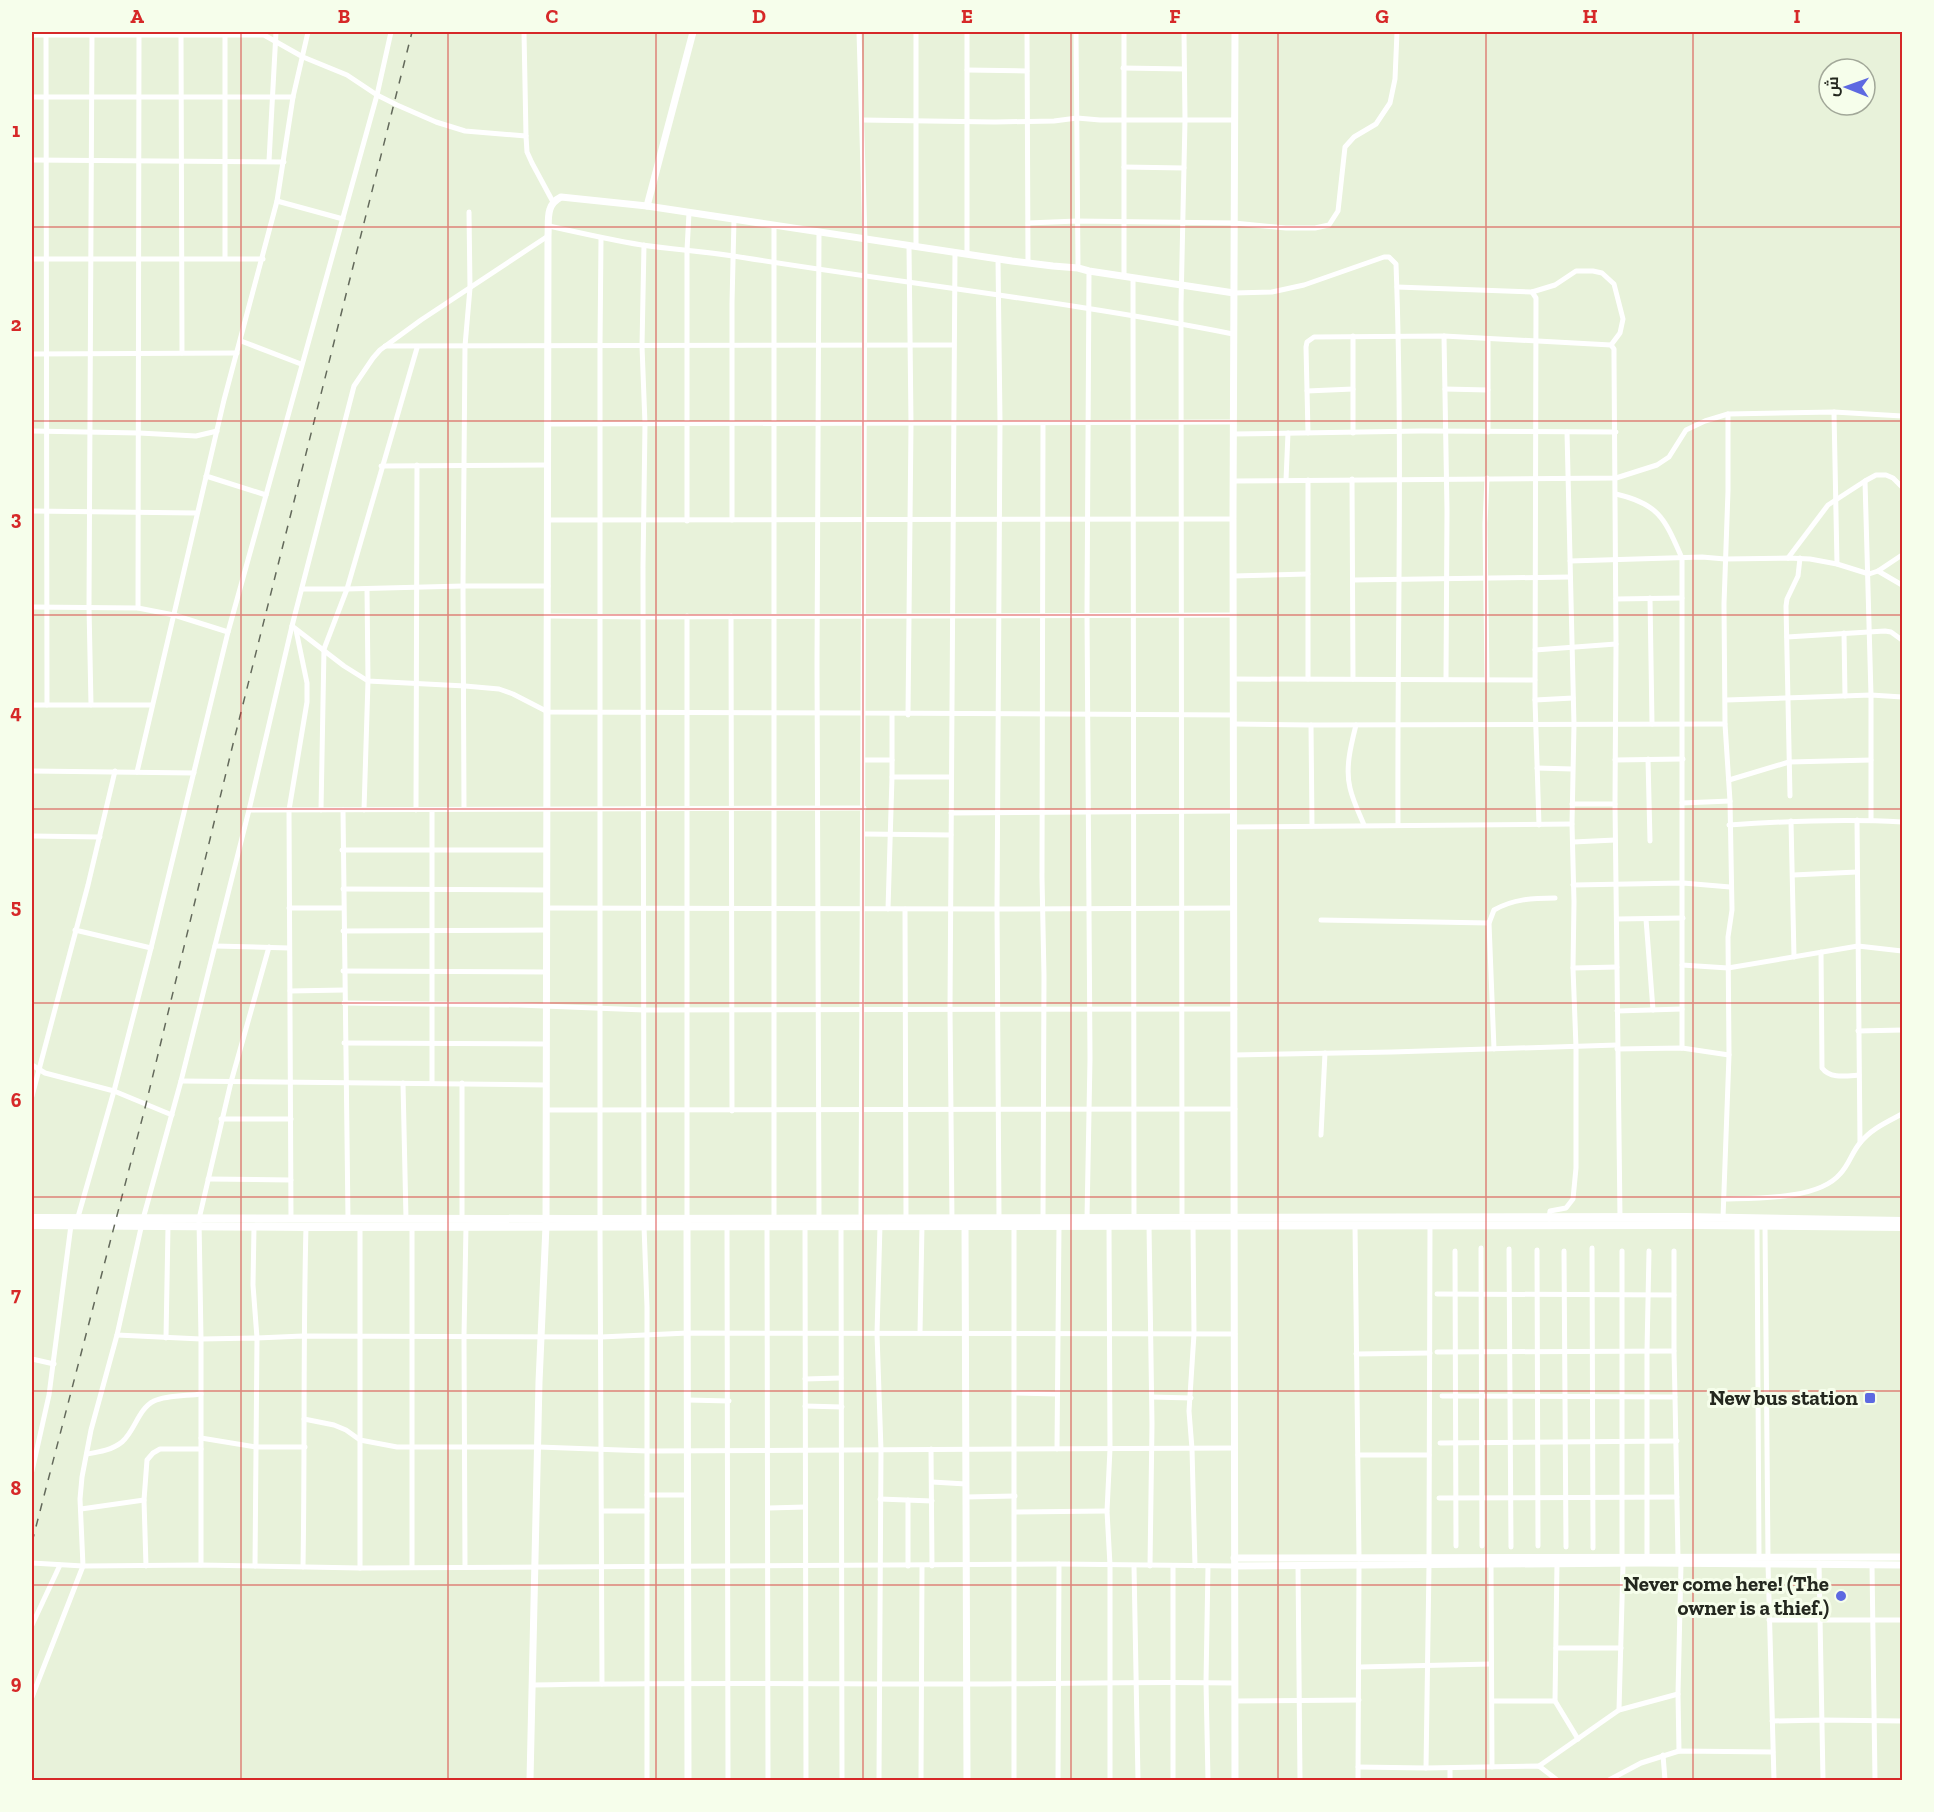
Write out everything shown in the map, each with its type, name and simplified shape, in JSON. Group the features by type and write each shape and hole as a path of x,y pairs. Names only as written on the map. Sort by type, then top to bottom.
{"main road":[{"path":"32,1218 78,1217 168,1227 199,1223 254,1227 412,1227 464,1222"},
{"path":"965,1221 999,1217 1182,1217 1355,1225 1549,1222 1620,1217 1902,1221"},
{"path":"32,1225 199,1223 291,1219 600,1223 774,1218 906,1218 1014,1225 1193,1224 1234,1221 1549,1222 1902,1227"},
{"path":"687,1222 767,1226 880,1226 922,1225 952,1221"}],"street":[{"path":"269,161 276,32"},
{"path":"136,772 216,431 277,201 293,97 308,32"},
{"path":"78,1217 151,948 228,632 377,95 391,32"},
{"path":"524,32 528,152 553,201"},
{"path":"647,206 693,32"},
{"path":"859,32 865,239 861,1218"},
{"path":"908,715 911,424 909,283 913,247 916,32"},
{"path":"967,32 967,254"},
{"path":"1027,32 1028,263"},
{"path":"1076,32 1078,268"},
{"path":"1124,32 1124,276"},
{"path":"1182,1217 1181,285 1185,120 1184,32"},
{"path":"1235,32 1233,333 1235,1780"},
{"path":"1028,223 1077,221 1234,223 1286,228 1315,228 1329,225 1338,211 1345,147 1354,137 1376,124 1390,103 1395,79 1397,32"},
{"path":"46,33 47,705"},
{"path":"91,705 89,606 92,33"},
{"path":"138,608 139,33"},
{"path":"181,33 182,353"},
{"path":"225,33 225,258"},
{"path":"32,34 225,33 264,35 303,57 348,75 377,95 397,105 452,127 465,131 526,136"},
{"path":"1123,68 1184,69"},
{"path":"967,70 1027,71"},
{"path":"32,97 293,97"},
{"path":"862,120 967,122 1027,122 1077,118 1234,120"},
{"path":"32,160 284,162"},
{"path":"1124,167 1184,168"},
{"path":"530,1780 546,1222 548,236 549,209 553,201 561,197 647,206 913,247 1078,268 1234,293 1285,289 1304,285 1389,257 1396,264 1399,335 1398,825"},
{"path":"277,201 343,219"},
{"path":"464,809 465,346 470,288 469,212"},
{"path":"687,521 689,213"},
{"path":"732,520 731,346 734,220"},
{"path":"549,226 644,245 999,295 1233,333"},
{"path":"774,226 774,1218"},
{"path":"819,232 817,519 819,1218"},
{"path":"32,1697 83,1566 82,1477 94,1416 117,1335 143,1223 181,1081 354,386 373,358 386,346 421,320 548,236"},
{"path":"601,238 602,1684"},
{"path":"644,245 642,346 645,424 644,1222 647,1334 647,1780"},
{"path":"952,1221 950,1009 955,252"},
{"path":"32,259 263,259"},
{"path":"998,259 1000,422 999,1217"},
{"path":"1087,1218 1089,271"},
{"path":"1397,287 1532,292 1555,285 1576,271 1602,273 1614,284 1623,319 1620,333 1611,345"},
{"path":"1133,278 1134,1217"},
{"path":"1532,292 1536,298 1534,341 1535,724 1539,825"},
{"path":"1353,336 1353,432"},
{"path":"1308,433 1306,347 1309,339 1314,337 1444,336 1611,345"},
{"path":"1444,336 1446,679"},
{"path":"1488,339 1488,432"},
{"path":"241,341 301,364"},
{"path":"386,346 417,348 954,345"},
{"path":"1611,345 1614,349 1616,432 1614,725 1620,1217"},
{"path":"321,810 324,649 347,590 417,348"},
{"path":"32,354 237,353"},
{"path":"1307,391 1353,389"},
{"path":"1445,389 1488,390"},
{"path":"1834,412 1837,564"},
{"path":"1233,481 1616,478 1657,465 1669,457 1686,430 1728,414 1834,412 1902,416"},
{"path":"1723,1218 1729,1055 1728,937 1732,910 1730,801 1725,724 1728,414"},
{"path":"548,424 1233,422"},
{"path":"1043,423 1043,1218"},
{"path":"32,431 196,436 216,431"},
{"path":"1549,1222 1550,1211 1566,1208 1573,1199 1576,1168 1572,842 1574,725 1567,432"},
{"path":"1233,434 1616,432"},
{"path":"1286,480 1287,433"},
{"path":"416,810 417,465"},
{"path":"381,466 548,465"},
{"path":"1788,558 1819,515 1836,500 1865,481 1876,475 1886,475 1902,487"},
{"path":"206,476 266,495"},
{"path":"1486,478 1487,680"},
{"path":"1352,479 1353,679"},
{"path":"1308,480 1308,679"},
{"path":"1865,481 1869,574 1871,820"},
{"path":"1616,494 1636,498 1651,507 1663,519 1682,558 1682,1048"},
{"path":"32,511 196,513"},
{"path":"548,520 1233,519"},
{"path":"1570,561 1800,558 1837,564 1869,574 1878,571 1902,555"},
{"path":"1791,796 1786,603 1798,576 1800,558"},
{"path":"1878,571 1902,585"},
{"path":"1233,576 1308,574"},
{"path":"1353,580 1570,577"},
{"path":"302,589 548,586"},
{"path":"364,810 368,681 367,589"},
{"path":"1650,598 1652,724"},
{"path":"1616,599 1682,598"},
{"path":"32,607 138,608 174,615 228,632"},
{"path":"548,616 1234,615"},
{"path":"687,616 688,1780"},
{"path":"731,616 732,1111"},
{"path":"294,628 368,681 499,689 548,712 1234,715"},
{"path":"291,1219 288,810 307,702 307,683 294,628"},
{"path":"1787,637 1868,631 1891,632 1902,640"},
{"path":"1844,633 1845,696"},
{"path":"1535,650 1616,644"},
{"path":"1234,680 1535,680"},
{"path":"1726,700 1871,695 1902,697"},
{"path":"1535,699 1573,698"},
{"path":"32,705 151,705"},
{"path":"888,909 892,714"},
{"path":"1234,724 1725,724"},
{"path":"1311,725 1312,826"},
{"path":"1356,725 1348,769 1350,788 1364,825"},
{"path":"1648,759 1650,841"},
{"path":"1615,760 1683,759"},
{"path":"864,760 892,760"},
{"path":"1729,780 1790,762 1871,760"},
{"path":"1537,768 1572,769"},
{"path":"32,771 194,773"},
{"path":"32,1096 115,771"},
{"path":"892,777 951,777"},
{"path":"1682,802 1730,801"},
{"path":"1572,804 1615,804"},
{"path":"249,810 864,808"},
{"path":"343,810 343,971 348,1219"},
{"path":"432,810 432,1083"},
{"path":"951,813 1234,811"},
{"path":"1857,820 1860,1143"},
{"path":"1729,825 1791,821 1902,822"},
{"path":"1791,821 1794,957"},
{"path":"1234,827 1572,824"},
{"path":"864,834 951,835"},
{"path":"32,836 100,837"},
{"path":"1572,842 1615,840"},
{"path":"342,850 547,850"},
{"path":"1793,875 1857,872"},
{"path":"1573,885 1683,883 1730,886"},
{"path":"343,889 547,890"},
{"path":"1494,1049 1489,923 1494,910 1505,903 1532,898 1555,898"},
{"path":"289,908 343,908"},
{"path":"547,908 1234,908"},
{"path":"905,909 906,1218"},
{"path":"1617,919 1683,918"},
{"path":"1646,919 1653,1010"},
{"path":"1321,920 1489,923"},
{"path":"75,930 151,948"},
{"path":"343,931 547,930"},
{"path":"215,946 289,948"},
{"path":"1682,965 1728,968 1858,946 1902,951"},
{"path":"201,1565 199,1223 221,1119 269,947"},
{"path":"1821,952 1822,1068 1831,1075 1858,1075"},
{"path":"1573,968 1617,967"},
{"path":"343,971 547,972"},
{"path":"290,991 344,990"},
{"path":"344,1003 601,1010 1235,1009"},
{"path":"1617,1011 1682,1009"},
{"path":"1858,1031 1902,1030"},
{"path":"344,1043 546,1044"},
{"path":"1234,1055 1617,1047 1682,1048 1729,1055"},
{"path":"1321,1135 1325,1053"},
{"path":"32,1065 37,1070 114,1091 172,1115"},
{"path":"181,1081 546,1085"},
{"path":"403,1083 406,1219"},
{"path":"462,1083 465,1566"},
{"path":"546,1110 1235,1109"},
{"path":"1724,1199 1770,1197 1821,1187 1839,1176 1860,1143 1878,1126 1902,1114"},
{"path":"221,1119 291,1119"},
{"path":"208,1179 291,1180"},
{"path":"965,1221 967,1780"},
{"path":"1149,1224 1152,1397 1150,1566"},
{"path":"1193,1224 1194,1334 1189,1411 1195,1566"},
{"path":"32,1471 54,1364 71,1225"},
{"path":"727,1225 728,1780"},
{"path":"920,1333 922,1225"},
{"path":"1014,1225 1014,1780"},
{"path":"1057,1449 1059,1225"},
{"path":"1108,1225 1110,1449 1107,1511 1110,1565 1110,1780"},
{"path":"1355,1225 1360,1667 1358,1780"},
{"path":"1426,1768 1430,1225"},
{"path":"767,1226 768,1780"},
{"path":"805,1226 804,1684 806,1780"},
{"path":"841,1226 842,1780"},
{"path":"879,1780 881,1450 877,1334 880,1226"},
{"path":"1759,1557 1761,1226"},
{"path":"1761,1226 1774,1780"},
{"path":"166,1338 168,1227"},
{"path":"254,1227 257,1338 255,1566"},
{"path":"303,1567 305,1447 303,1336 306,1227"},
{"path":"360,1227 360,1568"},
{"path":"412,1227 412,1567"},
{"path":"1481,1248 1482,1546"},
{"path":"1592,1248 1593,1548"},
{"path":"1509,1249 1511,1547"},
{"path":"1537,1250 1538,1546"},
{"path":"1455,1251 1456,1546"},
{"path":"1564,1251 1566,1547"},
{"path":"1619,1710 1622,1648 1622,1251"},
{"path":"1647,1557 1649,1251"},
{"path":"1674,1251 1674,1351 1680,1560 1677,1694 1679,1751"},
{"path":"1437,1294 1674,1295"},
{"path":"117,1335 201,1339 413,1335 601,1336 688,1333 1235,1334"},
{"path":"1437,1352 1674,1351"},
{"path":"1356,1354 1430,1353"},
{"path":"32,1359 54,1364"},
{"path":"805,1379 842,1378"},
{"path":"1015,1392 1057,1394"},
{"path":"87,1454 113,1448 123,1442 141,1414 153,1402 170,1397 201,1394"},
{"path":"1442,1396 1675,1396"},
{"path":"1152,1397 1191,1398"},
{"path":"688,1400 729,1401"},
{"path":"805,1406 842,1407"},
{"path":"304,1419 340,1428 360,1440 387,1446 412,1447 539,1447 602,1451 1235,1448"},
{"path":"201,1438 256,1447 305,1447"},
{"path":"1440,1443 1677,1441"},
{"path":"146,1566 144,1500 146,1464 153,1453 164,1448 201,1449"},
{"path":"931,1449 932,1566"},
{"path":"1758,1452 1767,1452"},
{"path":"1358,1455 1429,1455"},
{"path":"932,1482 966,1484"},
{"path":"647,1496 688,1495"},
{"path":"966,1497 1015,1496"},
{"path":"1439,1498 1677,1497"},
{"path":"880,1499 932,1501"},
{"path":"81,1509 144,1500"},
{"path":"908,1500 908,1566"},
{"path":"769,1508 805,1507"},
{"path":"602,1511 647,1511"},
{"path":"1015,1512 1107,1511"},
{"path":"1429,1561 1491,1564 1525,1561 1557,1563 1647,1557 1680,1560 1759,1557 1768,1560"},
{"path":"32,1563 83,1566 201,1565 360,1568 1059,1564 1208,1566 1235,1562 1819,1560 1902,1557"},
{"path":"1819,1560 1872,1565 1902,1565"},
{"path":"1819,1560 1823,1780"},
{"path":"1235,1562 1298,1565 1359,1561"},
{"path":"1557,1563 1555,1701 1578,1739"},
{"path":"1058,1780 1059,1564"},
{"path":"1491,1564 1492,1767"},
{"path":"32,1624 60,1565"},
{"path":"1298,1565 1300,1780"},
{"path":"1872,1565 1875,1780"},
{"path":"921,1780 922,1566"},
{"path":"1134,1566 1138,1780"},
{"path":"1173,1566 1173,1780"},
{"path":"1208,1566 1206,1682 1208,1780"},
{"path":"1769,1620 1902,1620"},
{"path":"1556,1648 1622,1648"},
{"path":"1360,1667 1491,1664"},
{"path":"532,1685 1235,1683"},
{"path":"1358,1767 1539,1766 1619,1710 1677,1694"},
{"path":"1235,1701 1359,1700"},
{"path":"1492,1701 1555,1701"},
{"path":"1772,1722 1902,1721"},
{"path":"1609,1780 1641,1763 1679,1751 1773,1752"},
{"path":"1664,1755 1665,1780"},
{"path":"1539,1766 1557,1780"},
{"path":"1450,1768 1450,1780"}],"railway":[{"path":"32,1542 146,1104 233,744 412,32"}],"place":[{"name":"New bus station","path":"1870,1398"},
{"name":"Never come here! (The owner is a thief.)","path":"1841,1596"}]}
